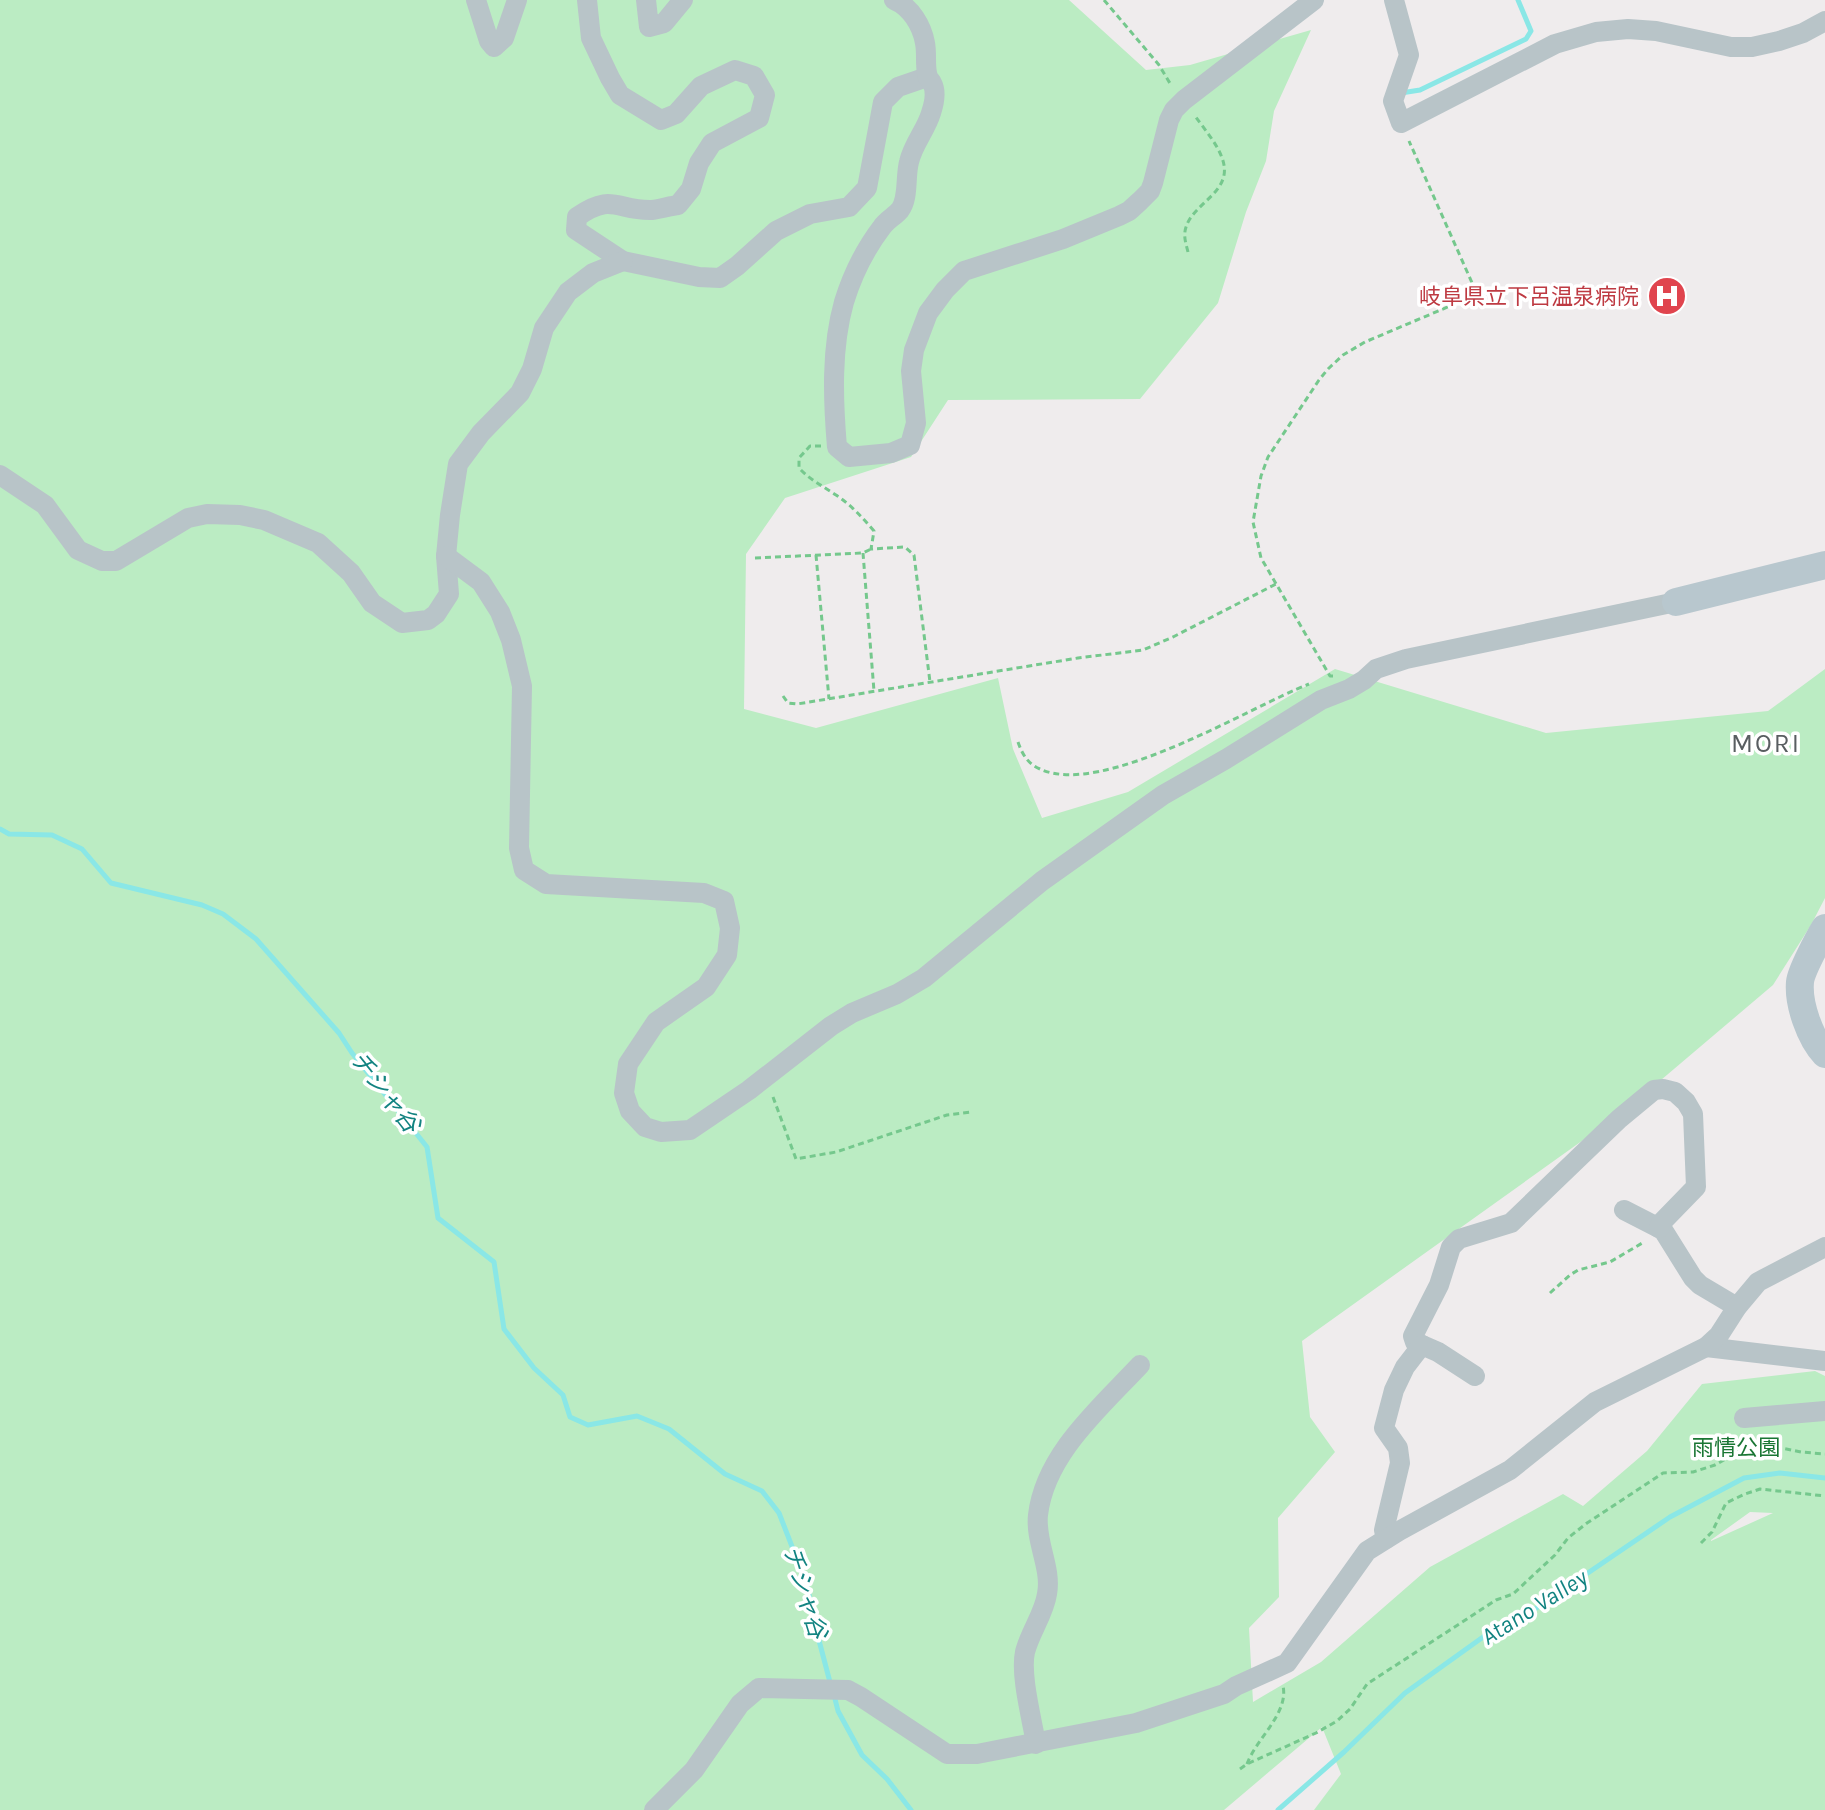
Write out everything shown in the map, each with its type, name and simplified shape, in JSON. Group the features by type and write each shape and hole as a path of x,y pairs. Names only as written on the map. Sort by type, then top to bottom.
{"street":[{"path":"476,0 489,41 494,47 504,38 517,0"},
{"path":"646,0 649,27 664,23 683,0"},
{"path":"894,0 914,16 925,41 927,77 933,85 935,96 931,115 914,145 901,209 879,231 858,267 837,331 834,413 837,447 849,457 891,453 910,445 916,423 911,371 914,350 928,313 964,271 1063,239 1129,211 1150,191 1174,110 1314,0"},
{"path":"1394,0 1409,55 1393,101 1401,123 1555,44 1596,32 1628,29 1656,31 1731,47 1752,47 1803,33 1825,21"},
{"path":"590,4 591,38 620,95 661,120 676,114 701,86 735,70 754,76 765,95 759,118 712,143 699,163 691,189 678,205 651,210 603,203 577,217 576,230 623,261 699,277 720,278 776,231 810,214 849,207 867,188 883,102 898,87 927,77"},
{"path":"0,475 45,505 78,550 102,561 116,561 188,518 207,514 240,515 264,520 318,543 351,573 372,603 402,623 428,620 436,614 449,594 446,556 458,464 481,433 520,393 532,369 544,328 568,292 593,273 623,261"},
{"path":"446,556 481,582 500,612 511,640 522,686 519,848 524,870 546,884 704,893 724,901 730,928 727,955 706,987 656,1022 628,1064 624,1093 630,1111 645,1127 661,1132 690,1130 766,1077 831,1026 924,978 1042,881 1163,795 1321,700 1349,689 1376,669 1406,659 1676,602 1825,565"},
{"path":"1825,928 1800,980 1804,1015 1815,1044 1825,1054"},
{"path":"1475,1376 1438,1352 1415,1342 1413,1336 1439,1285 1451,1247 1459,1239 1511,1223 1619,1119 1654,1090 1663,1089 1675,1092 1693,1114 1696,1187 1659,1228"},
{"path":"1624,1210 1663,1230 1693,1278 1737,1307"},
{"path":"654,1810 694,1770 740,1704 759,1688 848,1690 947,1754 977,1754 1136,1723 1212,1698 1277,1668 1287,1663 1367,1551 1510,1470 1595,1402 1706,1347 1719,1335 1758,1282 1825,1247"},
{"path":"1386,1539 1384,1530 1400,1463 1398,1448 1384,1428 1394,1390 1405,1367 1422,1345"},
{"path":"1706,1347 1825,1361"},
{"path":"1036,1744 1023,1664 1048,1593 1038,1516 1045,1489 1069,1441 1140,1365"},
{"path":"1744,1418 1825,1411"}],"path":[{"path":"1341,674 1330,676 1276,584 1261,558 1253,522 1261,476 1268,457 1328,369 1343,355 1365,342 1476,295 1401,123"},
{"path":"837,447 810,446 799,458 799,468 859,513 874,531 871,549"},
{"path":"755,558 863,553 871,549 905,547 914,555 930,682"},
{"path":"863,553 874,691"},
{"path":"816,555 829,699"},
{"path":"783,696 788,703 797,704 1143,650 1276,584"},
{"path":"1018,742 1026,759 1039,769 1063,774 1090,773 1175,747 1317,681"},
{"path":"766,1077 796,1159 836,1152 947,1115 971,1112"},
{"path":"1550,1293 1578,1270 1610,1262 1636,1248 1659,1228"},
{"path":"1240,1769 1337,1721 1350,1709 1367,1684 1496,1600 1513,1594 1578,1530 1663,1473 1693,1472 1752,1447 1825,1454"},
{"path":"1701,1543 1712,1532 1726,1503 1745,1494 1760,1489 1825,1496"},
{"path":"1247,1764 1283,1701 1285,1693 1277,1668"}],"green space":[{"name":"雨情公園","path":"0,0 1069,0 1146,70 1190,65 1311,30 1274,111 1266,161 1246,212 1218,303 1140,399 948,400 911,457 785,498 746,554 744,709 816,728 998,678 1013,749 1042,818 1128,792 1335,669 1546,733 1768,711 1825,669 1825,898 1811,925 1773,985 1628,1108 1302,1341 1310,1417 1335,1452 1278,1518 1279,1597 1249,1628 1253,1702 1321,1662 1430,1567 1563,1494 1583,1506 1647,1451 1702,1384 1815,1371 1825,1376 1825,1810 1314,1810 1341,1774 1322,1727 1224,1810 0,1810","holes":["1750,1512 1773,1513 1711,1541"]}],"waterway":[{"path":"1401,93 1420,90 1526,39 1531,31 1518,0"},
{"name":"チシャ谷","path":"0,829 9,834 52,835 82,849 111,883 202,905 223,914 256,939 339,1033 427,1147 438,1218 494,1262 504,1329 534,1368 563,1395 570,1417 588,1425 637,1416 669,1429 725,1474 762,1491 779,1513 807,1585 831,1686"},
{"name":"Atano Valley","path":"1278,1810 1405,1693 1497,1627 1535,1609 1670,1517 1744,1478 1780,1473 1825,1478"},
{"name":"チシャ谷","path":"834,1695 838,1711 862,1755 887,1779 911,1810"}],"place":[{"name":"岐阜県立下呂温泉病院","path":"1667,296"}],"district":[{"name":"MORI","path":"1766,743"}]}
